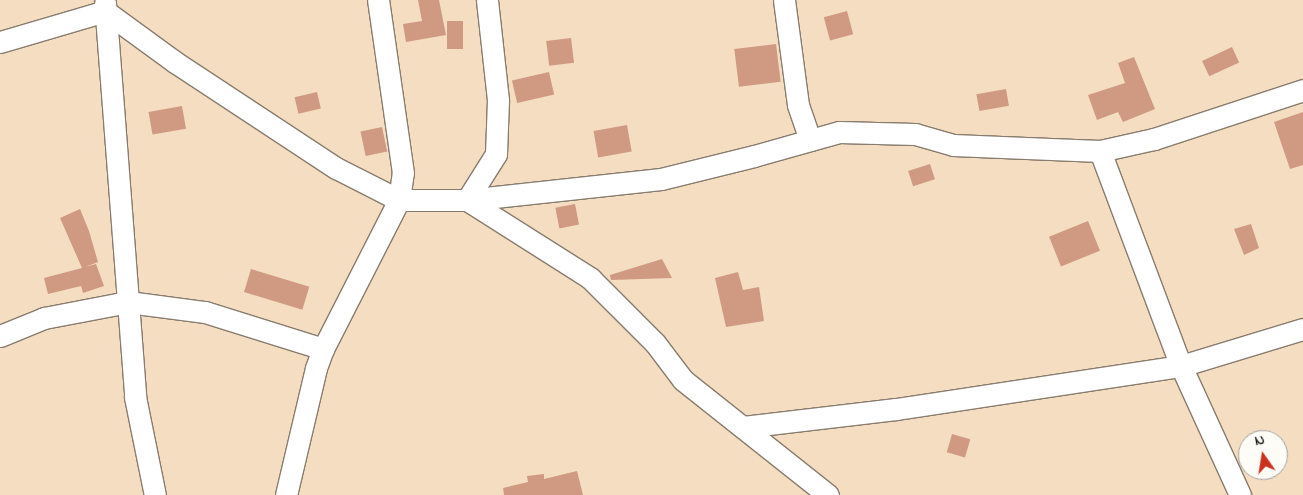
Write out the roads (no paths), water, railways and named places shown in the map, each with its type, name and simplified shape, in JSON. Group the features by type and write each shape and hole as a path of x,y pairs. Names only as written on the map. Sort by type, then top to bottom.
{"street":[{"path":"286,495 316,368 323,349 399,200 402,174 378,0"},
{"path":"467,200 496,154 498,100 487,0"},
{"path":"784,0 798,105 810,140"},
{"path":"105,6 174,62 336,168 399,200 467,200 661,179 754,156 839,132 915,134 953,144 1100,151 1154,139 1303,90"},
{"path":"0,42 105,6"},
{"path":"105,6 135,397 155,495"},
{"path":"1100,151 1181,366 1240,495"},
{"path":"467,200 590,278 655,343 683,380 828,495"},
{"path":"0,336 44,318 128,302 205,312 323,349"},
{"path":"743,427 896,409 1181,366 1303,329"}]}
